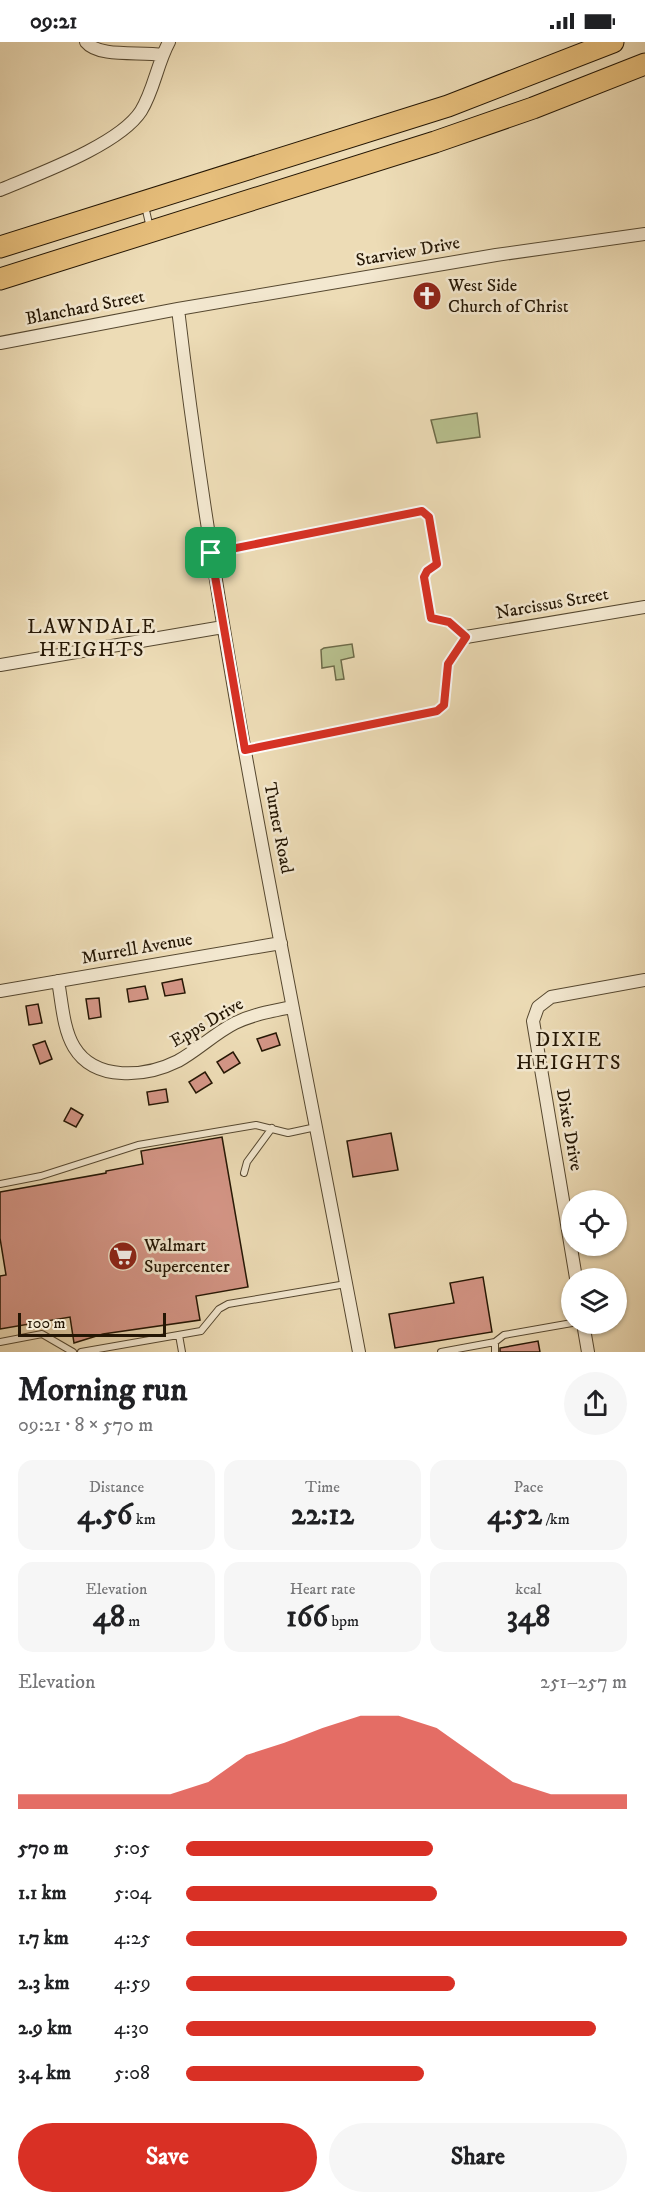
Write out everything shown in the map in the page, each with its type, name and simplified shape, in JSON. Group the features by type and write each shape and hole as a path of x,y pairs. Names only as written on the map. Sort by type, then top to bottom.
{"highway":[{"path":"0,248 448,106 614,42"},
{"path":"0,279 435,142 533,108 645,64"}],"street":[{"path":"86,42 95,50 104,52 144,52 162,55"},
{"path":"0,190 119,134 132,123 146,103 162,55 169,42"},
{"name":"Starview Drive","path":"178,309 496,255 645,234"},
{"name":"Blanchard Street","path":"0,343 178,309"},
{"name":"Turner Road","path":"178,309 223,627 292,1007 359,1352"},
{"name":"Narcissus Street","path":"466,637 645,607"},
{"path":"0,665 223,627"},
{"name":"Murrell Avenue","path":"0,991 281,943"},
{"name":"Dixie Drive","path":"574,1268 533,1021 543,1001 559,994 645,980"},
{"name":"Epps Drive","path":"58,981 68,1035 74,1047 88,1063 107,1072 119,1073 166,1065 249,1017 292,1007"},
{"path":"585,1334 588,1352"}],"lane":[{"path":"144,202 151,231"},
{"path":"211,553 422,511 429,517 437,564 427,571 424,577 431,618 449,622 466,637 448,664 444,705 437,711 245,750"},
{"path":"0,1184 41,1176 138,1145 256,1125 288,1133 316,1127"},
{"path":"244,1173 247,1162 272,1128"},
{"path":"81,1352 201,1331 224,1305 346,1284"},
{"path":"441,1352 495,1342 504,1335 561,1325"},
{"path":"0,1342 42,1334 73,1352"},
{"path":"179,1335 182,1352"},
{"path":"495,1342 495,1352"}],"green space":[{"path":"477,413 480,437 437,443 431,420"},
{"path":"352,644 354,657 341,660 344,679 336,680 334,666 322,668 321,650"}],"building":[{"path":"182,979 185,993 165,996 162,983"},
{"path":"145,986 148,999 129,1002 127,989"},
{"path":"99,998 101,1017 89,1019 86,999"},
{"path":"38,1004 42,1023 29,1025 26,1006"},
{"path":"276,1033 280,1045 262,1051 257,1039"},
{"path":"45,1041 52,1059 40,1064 33,1045"},
{"path":"233,1052 240,1063 224,1073 217,1062"},
{"path":"205,1072 212,1083 196,1093 189,1082"},
{"path":"166,1089 168,1102 149,1105 147,1092"},
{"path":"71,1108 83,1115 76,1127 64,1121"},
{"path":"391,1133 398,1170 353,1177 347,1141"},
{"name":"Walmart Supercenter","path":"222,1137 248,1287 196,1296 200,1320 103,1334 74,1343 70,1317 0,1329 0,1276 6,1275 0,1238 0,1192 143,1164 141,1151"},
{"path":"483,1277 492,1332 395,1348 389,1314 454,1303 450,1283"},
{"path":"538,1341 540,1352 500,1352 500,1348"}],"place":[{"name":"West Side Church of Christ","path":"427,296"},
{"name":"Walmart Supercenter","path":"123,1256"}],"district":[{"name":"LAWNDALE HEIGHTS","path":"92,638"},
{"name":"DIXIE HEIGHTS","path":"569,1052"}],"route":[{"path":"422,511 426,513 429,517 437,564 435,568 427,571 424,577 431,618 449,622 466,637 448,664 444,705 437,711 245,750 211,553 422,511"}]}
